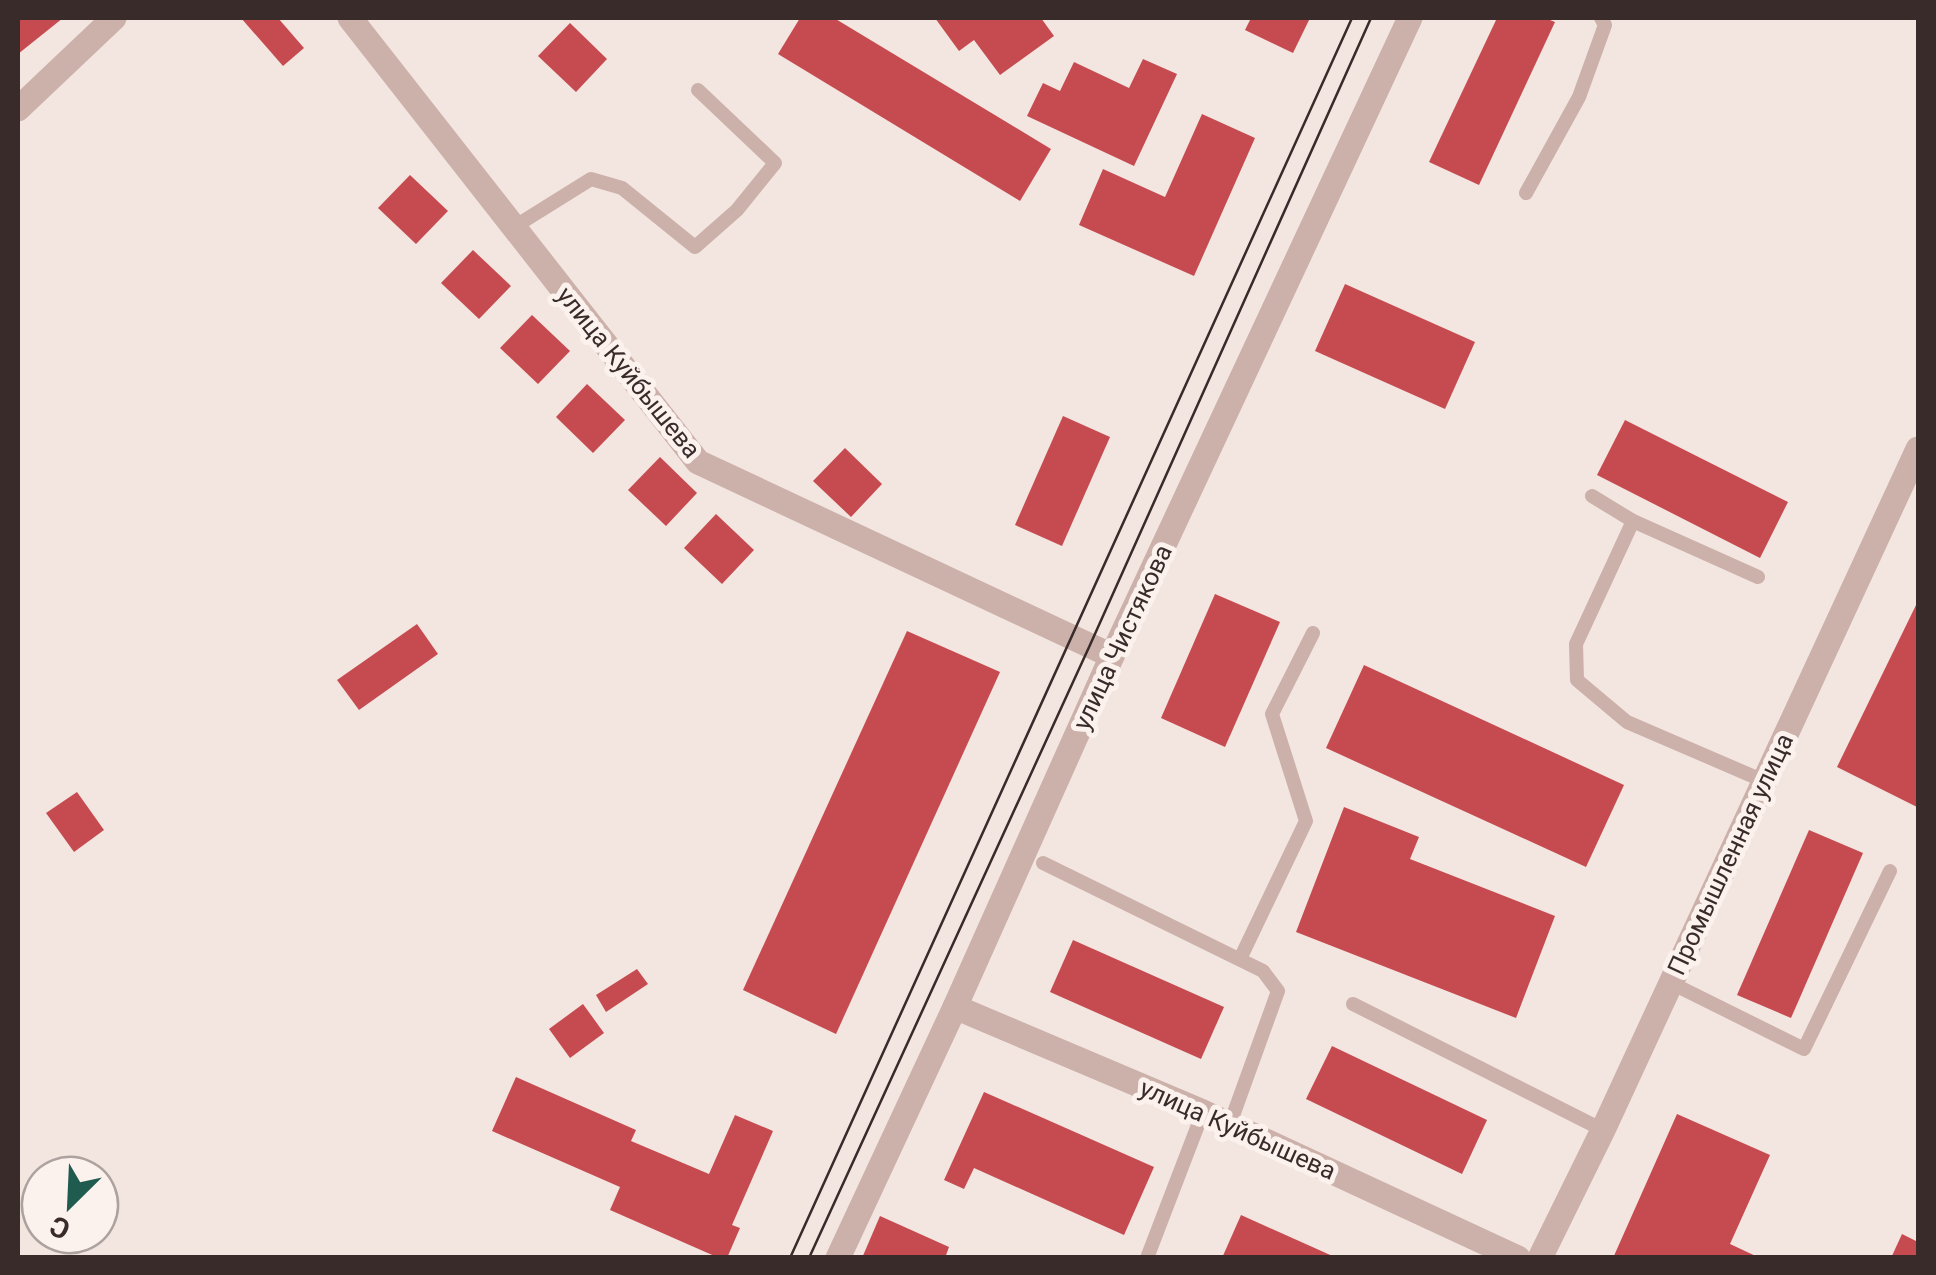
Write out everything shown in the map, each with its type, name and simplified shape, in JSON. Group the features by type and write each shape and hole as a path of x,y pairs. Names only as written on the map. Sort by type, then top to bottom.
{"street":[{"path":"18,110 114,18"},
{"name":"улица Куйбышева","path":"350,18 698,462 1112,656"},
{"name":"улица Чистякова","path":"838,1258 956,1006 1112,656 1410,18"},
{"name":"Промышленная улица","path":"1540,1258 1918,449"},
{"name":"улица Куйбышева","path":"956,1006 1204,1112 1518,1258"}],"lane":[{"path":"1526,193 1579,97 1605,25 1600,18"},
{"path":"514,228 592,179 622,188 694,247 737,210 775,163 698,90"},
{"path":"1592,496 1633,521 1758,577"},
{"path":"1633,521 1576,644 1577,680 1627,722 1764,781"},
{"path":"1240,960 1306,821 1272,714 1312,633"},
{"path":"1043,862 1263,971 1278,990 1230,1124"},
{"path":"1671,983 1804,1049 1890,871"},
{"path":"1354,1004 1603,1130"},
{"path":"1147,1258 1204,1112"}],"building":[{"path":"18,18 63,18 18,54"},
{"path":"241,18 278,18 304,48 283,66"},
{"path":"800,18 834,18 1051,149 1020,201 778,54"},
{"path":"935,18 1041,18 1054,36 1000,75 974,40 959,51"},
{"path":"1251,18 1310,18 1293,53 1245,30"},
{"path":"1497,18 1545,18 1555,22 1479,185 1429,162"},
{"path":"570,23 607,59 576,92 538,56"},
{"path":"1143,59 1177,74 1134,166 1027,116 1043,83 1060,91 1074,62 1129,88"},
{"path":"1202,114 1255,138 1194,276 1079,225 1103,169 1165,197"},
{"path":"410,175 448,211 416,244 378,208"},
{"path":"473,250 511,286 479,319 441,283"},
{"path":"1345,284 1475,342 1445,409 1315,351"},
{"path":"532,315 570,351 538,384 500,348"},
{"path":"587,384 625,420 593,453 556,417"},
{"path":"1063,416 1110,437 1062,546 1015,525"},
{"path":"1625,420 1788,502 1760,558 1597,475"},
{"path":"845,448 882,484 851,517 813,481"},
{"path":"660,457 697,493 666,526 628,490"},
{"path":"716,514 754,550 722,584 684,548"},
{"path":"1215,594 1280,622 1225,747 1161,718"},
{"path":"1918,601 1918,803 1917,807 1837,767"},
{"path":"417,624 438,654 359,710 337,680"},
{"path":"907,631 1000,672 836,1034 743,990"},
{"path":"1364,665 1624,785 1586,867 1326,748"},
{"path":"77,792 104,830 74,852 46,813"},
{"path":"1344,807 1419,837 1410,859 1555,916 1516,1018 1296,932"},
{"path":"1809,830 1863,853 1791,1018 1737,995"},
{"path":"1073,940 1224,1007 1201,1059 1050,992"},
{"path":"637,969 648,984 606,1012 596,995"},
{"path":"583,1004 604,1033 570,1058 549,1029"},
{"path":"1332,1046 1487,1120 1462,1174 1306,1099"},
{"path":"516,1077 636,1130 631,1141 709,1174 735,1115 773,1131 732,1225 740,1228 727,1258 719,1258 610,1210 620,1187 492,1131"},
{"path":"984,1092 1154,1167 1124,1235 974,1168 964,1189 944,1180"},
{"path":"1677,1114 1770,1155 1730,1244 1760,1258 1613,1258"},
{"path":"1241,1215 1337,1258 1222,1258"},
{"path":"880,1216 949,1247 945,1258 862,1258"},
{"path":"1902,1234 1918,1242 1918,1258 1891,1258"}],"tram line":[{"path":"790,1258 1352,18"},
{"path":"809,1258 1371,18"}]}
